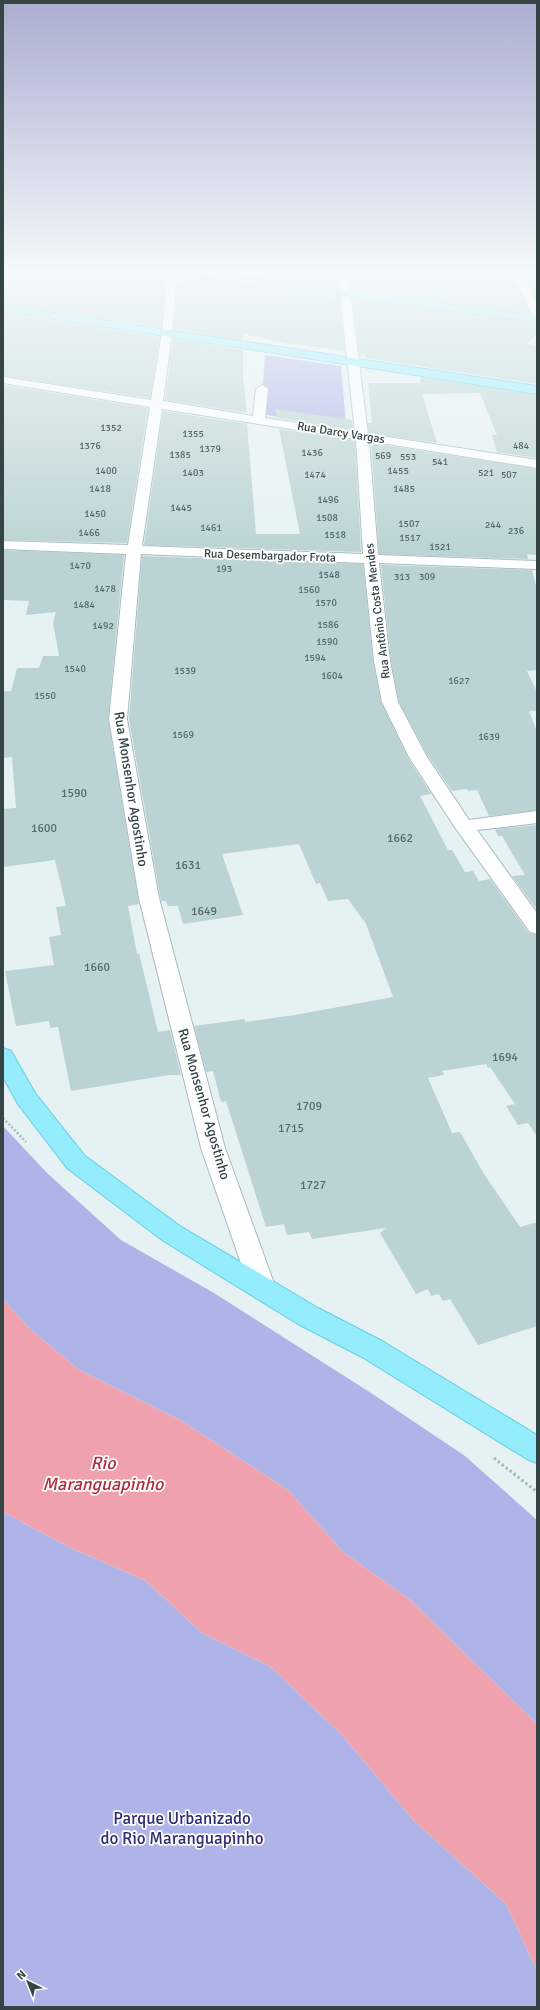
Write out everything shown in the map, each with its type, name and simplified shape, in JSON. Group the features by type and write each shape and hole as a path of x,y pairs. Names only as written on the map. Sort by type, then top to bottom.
{"main road":[{"path":"398,369 537,390"},
{"path":"3,1056 26,1098 76,1162 171,1233 308,1316 372,1349 537,1450"}],"street":[{"name":"Rua Monsenhor Agostinho","path":"162,369 134,551 118,708 149,898 213,1148 263,1288"},
{"name":"Rua Antônio Costa Mendes","path":"354,369 362,436 371,560 382,661 390,702 418,757 464,826 537,928"},
{"name":"Rua Darcy Vargas","path":"3,380 537,464"},
{"path":"259,420 262,389"},
{"name":"Rua Desembargador Frota","path":"3,545 371,560 537,565"},
{"path":"464,826 537,817"}],"green space":[{"path":"264,369 341,369 346,424 336,427 261,414"},
{"path":"3,1126 47,1173 121,1240 214,1293 371,1393 465,1456 537,1520 537,1724 409,1599 343,1552 288,1490 180,1420 79,1370 30,1329 3,1299"},
{"name":"Parque Urbanizado do Rio Maranguapinho","path":"3,1512 67,1546 146,1581 202,1633 271,1667 342,1735 414,1821 506,1904 537,1971 537,2007 3,2007"}],"water":[{"name":"Rio Maranguapinho","path":"3,1299 30,1329 79,1370 180,1420 288,1490 343,1552 409,1599 537,1724 537,1971 506,1904 414,1821 342,1735 271,1667 202,1633 146,1581 67,1546 3,1512"}],"building":[{"path":"3,369 155,369 150,398 3,376"},
{"path":"169,369 243,369 243,383 247,413 165,400"},
{"path":"436,369 537,369 537,384"},
{"path":"421,377 537,395 537,458 497,452 492,435 497,435 480,393 422,394 437,443 369,433 368,423 372,423 368,383 419,383 420,386"},
{"path":"3,385 148,408 127,543 3,540"},
{"path":"275,409 352,420 353,430 277,418"},
{"path":"163,411 247,424 256,534 300,534 279,429 355,440 361,552 144,545"},
{"path":"371,443 537,469 537,555 527,554 528,559 379,554"},
{"path":"3,550 124,555 108,719 139,904 128,906 137,954 139,953 158,1032 170,1030 181,1075 169,1075 71,1091 58,1027 50,1028 49,1021 16,1026 5,971 54,965 49,937 61,935 56,907 66,906 55,860 3,867 3,809 16,808 12,757 3,758 3,691 11,691 17,668 39,668 43,656 59,656 53,623 56,612 26,615 29,601 3,600"},
{"path":"142,556 363,564 373,661 381,702 408,758 431,794 420,796 448,850 452,850 465,872 473,871 479,881 490,879 529,933 537,935 537,1136 528,1123 518,1125 506,1106 515,1104 490,1067 488,1068 486,1064 442,1071 444,1075 428,1078 452,1133 460,1132 484,1174 520,1227 537,1222 537,1326 478,1345 450,1299 443,1301 439,1294 431,1296 428,1289 416,1294 380,1233 386,1228 312,1239 309,1232 287,1235 284,1224 266,1227 226,1101 221,1102 213,1071 206,1072 194,1026 245,1019 245,1022 295,1015 393,997 366,924 348,899 328,901 320,883 316,884 299,844 222,854 243,915 183,924 178,906 168,906 166,901 161,901 129,719"},
{"path":"381,565 532,570 537,589 537,670 527,671 537,692 537,711 529,711 537,732 537,810 489,816 477,790 468,791 467,789 452,791 428,756 399,702 391,661"},
{"path":"537,825 537,910 512,876 525,875 502,836 498,836 495,829"}]}
